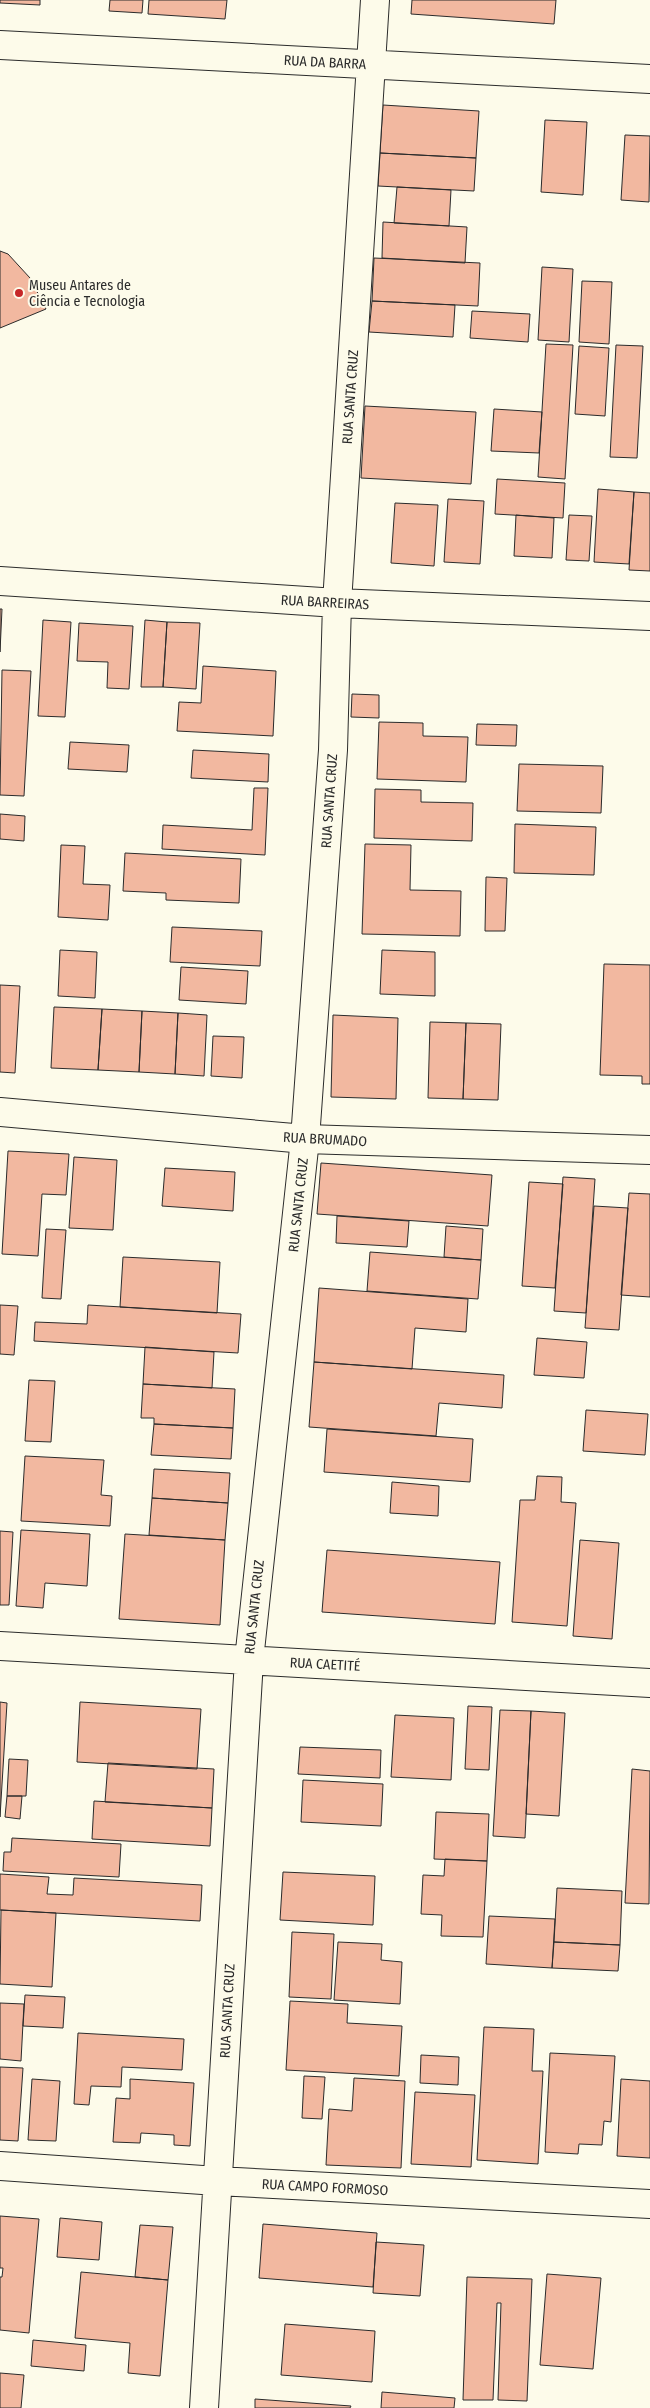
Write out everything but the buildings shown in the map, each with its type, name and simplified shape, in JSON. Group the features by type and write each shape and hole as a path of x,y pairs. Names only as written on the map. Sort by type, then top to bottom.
{"street":[{"name":"RUA SANTA CRUZ","path":"204,2408 249,1660 305,1139 333,750 337,603 376,0"},
{"name":"RUA DA BARRA","path":"0,45 650,79"},
{"name":"RUA BARREIRAS","path":"0,581 337,603 650,616"},
{"name":"RUA BRUMADO","path":"0,1112 305,1139 650,1150"},
{"name":"RUA CAETITÉ","path":"0,1646 650,1683"},
{"name":"RUA CAMPO FORMOSO","path":"0,2166 217,2181 650,2204"}],"place":[{"name":"Museu Antares de Ciência e Tecnologia","path":"19,293"}]}
